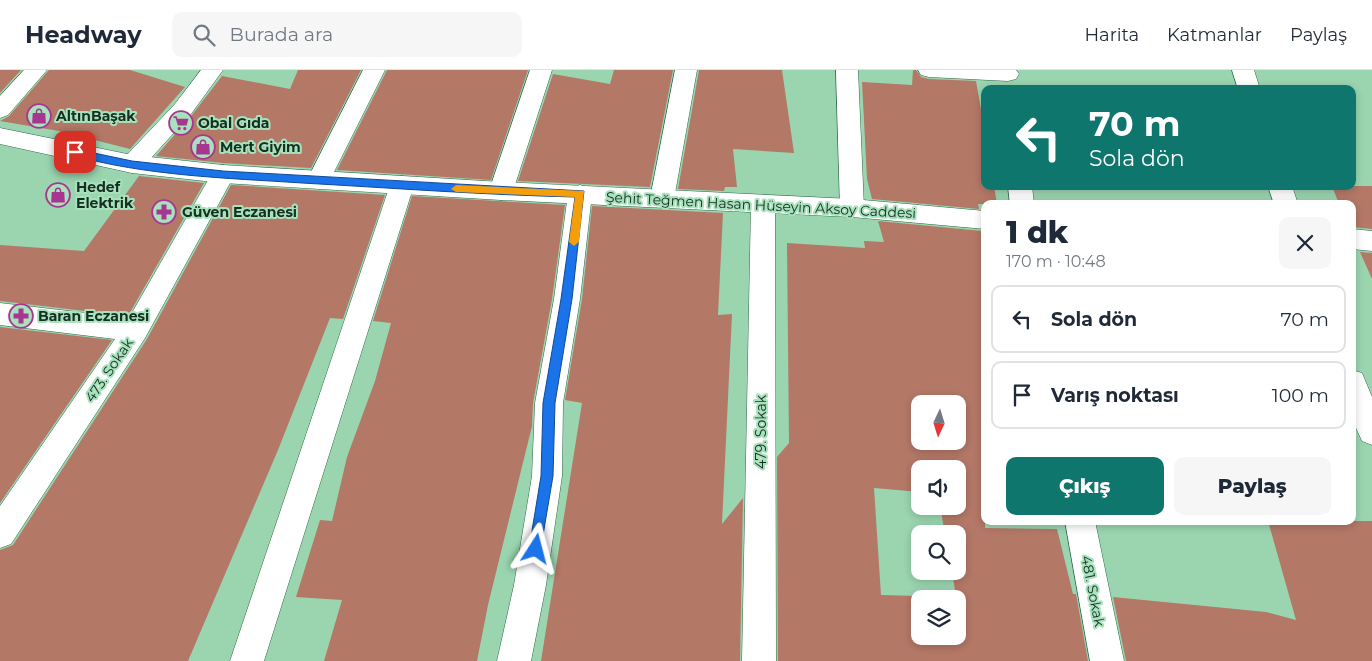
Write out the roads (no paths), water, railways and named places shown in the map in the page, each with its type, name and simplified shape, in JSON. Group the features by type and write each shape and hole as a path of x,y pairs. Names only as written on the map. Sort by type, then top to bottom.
{"street":[{"path":"0,110 36,70"},
{"path":"132,164 183,109 212,70"},
{"path":"319,180 374,70"},
{"path":"501,191 541,70"},
{"path":"662,199 686,70"},
{"path":"847,70 852,208"},
{"path":"930,70 1008,78"},
{"path":"1243,70 1248,85"},
{"name":"Şehit Teğmen Hasan Hüseyin Aksoy Caddesi","path":"0,136 132,164 223,174 501,191 852,208 981,220"},
{"name":"473. Sokak","path":"0,533 136,330 223,174"},
{"path":"247,661 402,185"},
{"path":"514,661 530,585 547,476 549,403 567,299 580,194"},
{"name":"479. Sokak","path":"759,661 763,204"},
{"path":"1356,240 1372,241"},
{"path":"0,314 136,330"},
{"path":"1356,392 1372,432"},
{"name":"481. Sokak","path":"1081,525 1107,661"}],"place":[{"name":"AltınBaşak","path":"39,116"},
{"name":"Obal Gıda","path":"181,123"},
{"name":"Mert Giyim","path":"203,147"},
{"name":"Hedef Elektrik","path":"58,195"},
{"name":"Güven Eczanesi","path":"164,212"},
{"name":"Baran Eczanesi","path":"21,316"}]}
